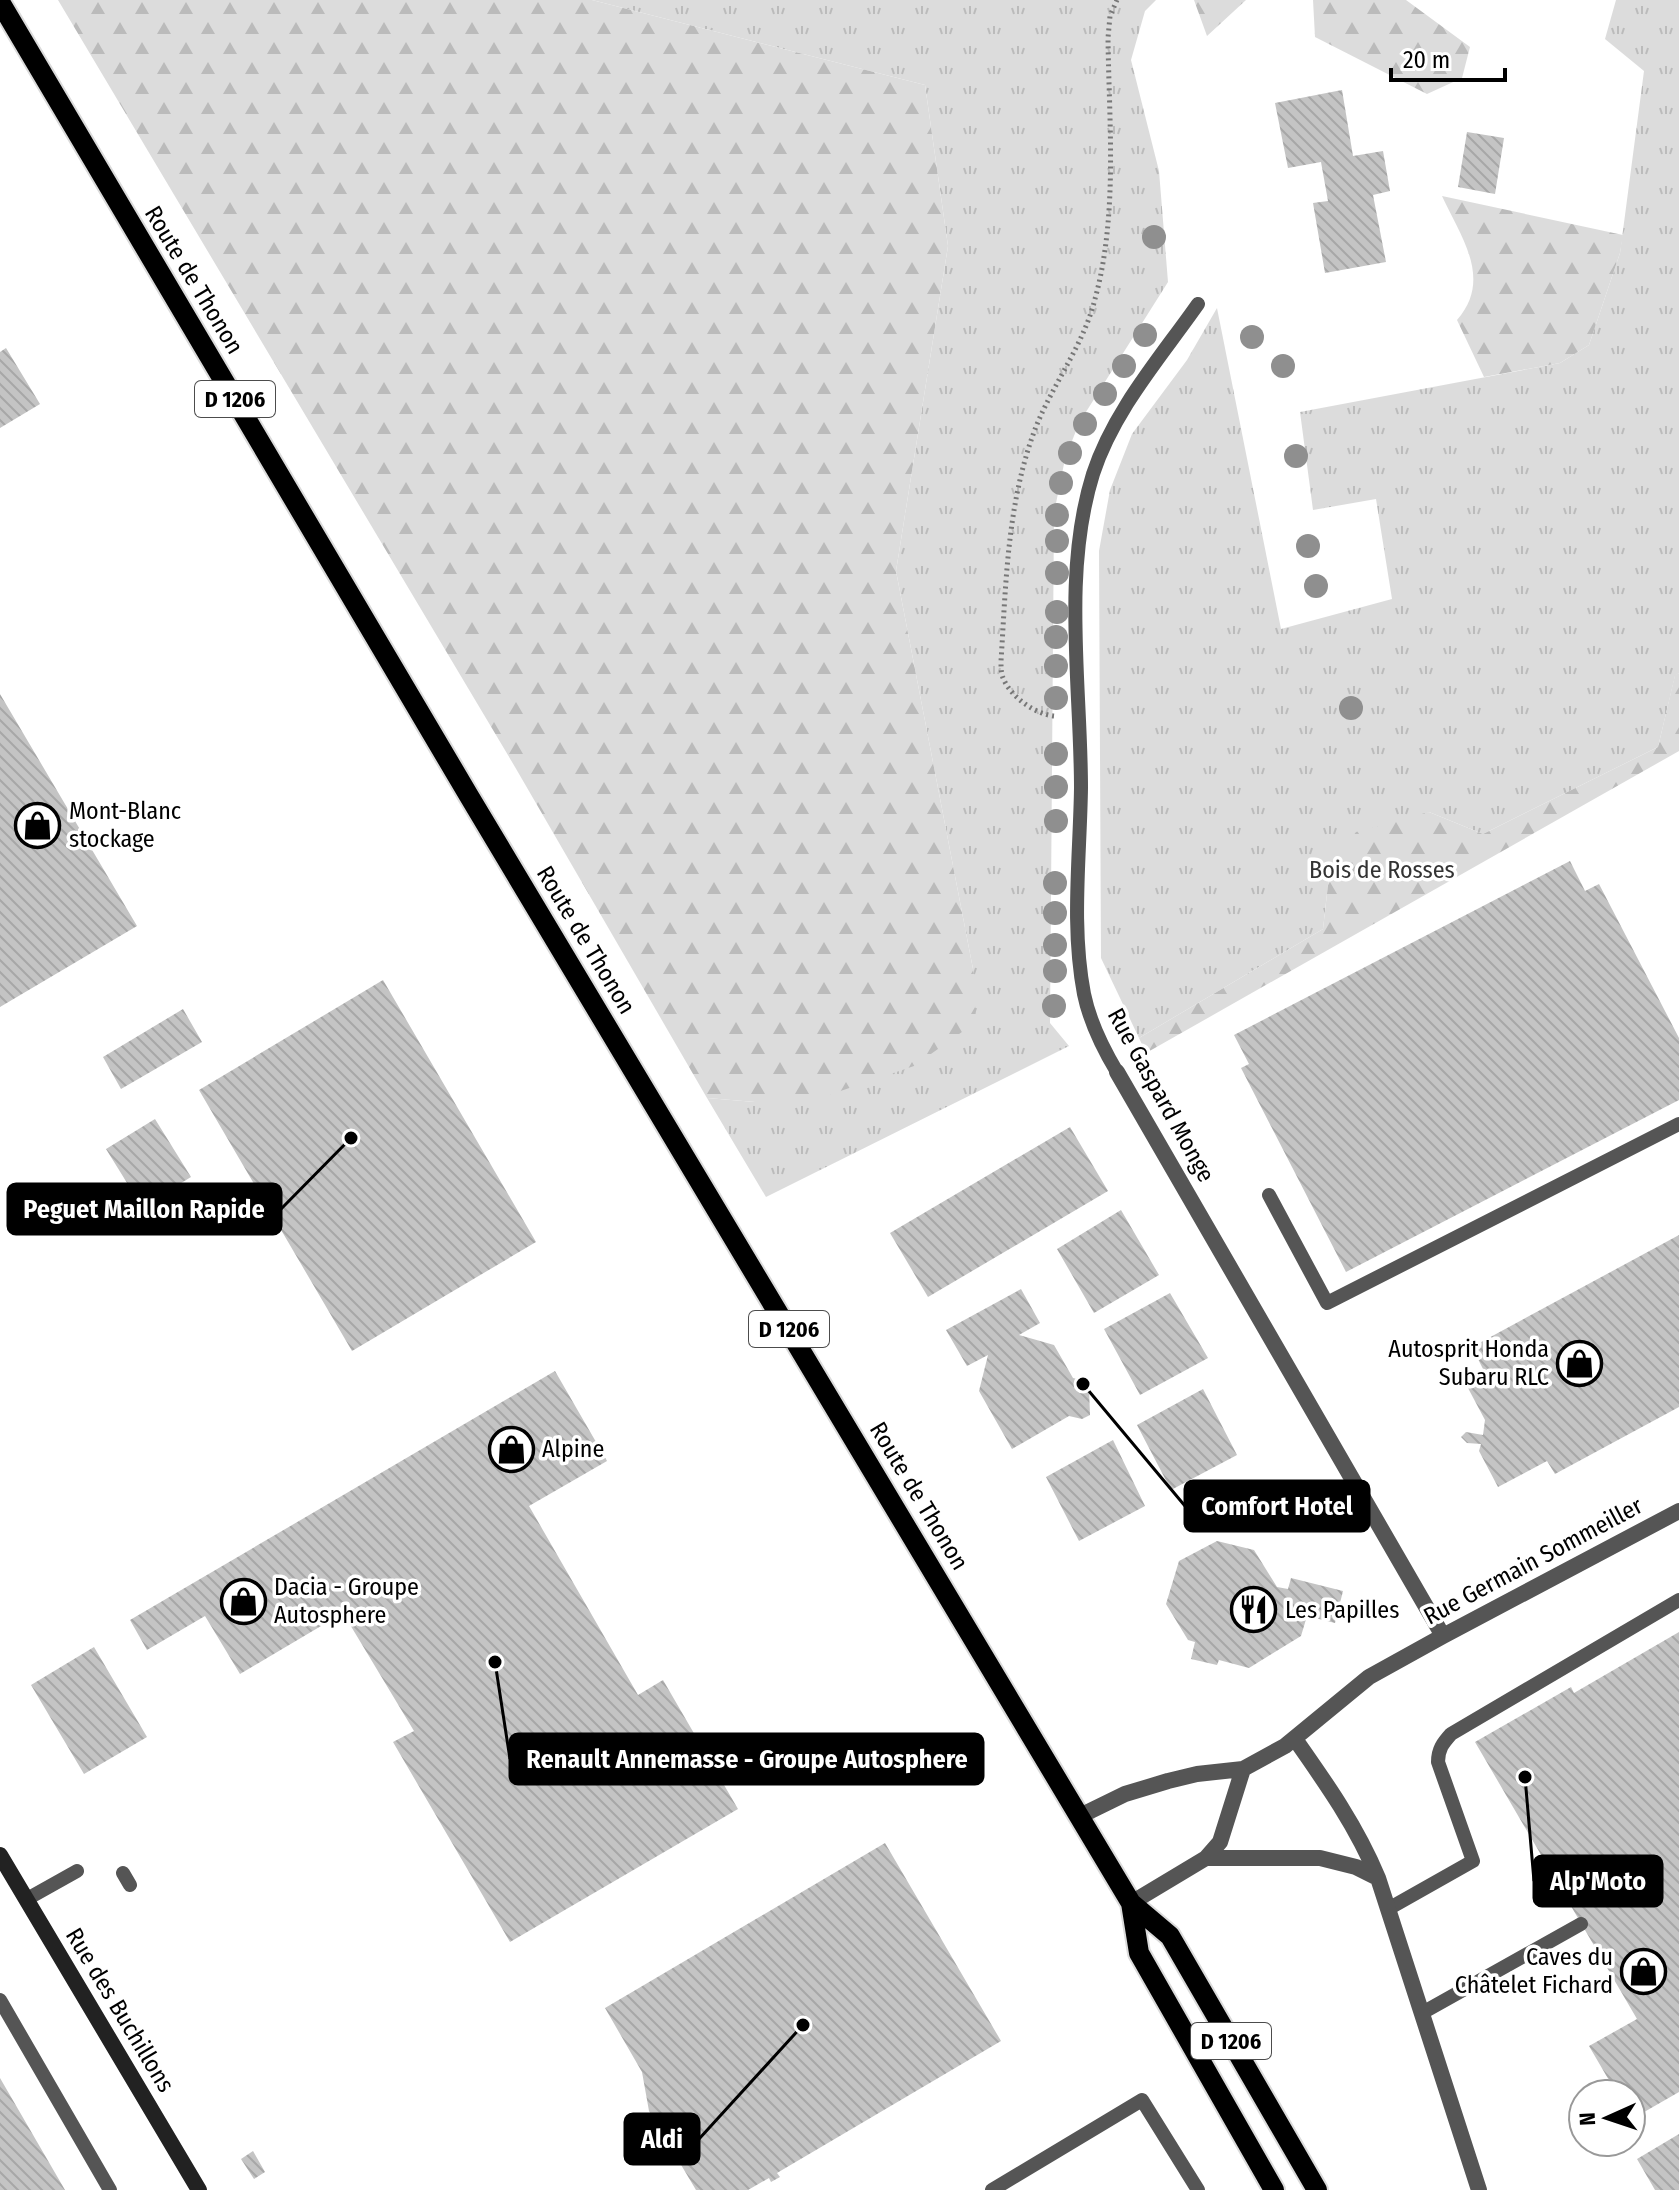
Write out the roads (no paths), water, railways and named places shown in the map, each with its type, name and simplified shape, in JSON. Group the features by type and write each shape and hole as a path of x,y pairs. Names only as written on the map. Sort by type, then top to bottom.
{"main road":[{"name":"Route de Thonon","path":"0,2 1131,1903 1170,1936 1317,2190"},
{"name":"Route de Thonon","path":"1131,1903 1139,1953 1274,2190"}],"street":[{"name":"Rue Gaspard Monge","path":"1117,1072 1443,1636"},
{"name":"Rue Germain Sommeiller","path":"1080,1816 1125,1794 1168,1781 1243,1769 1295,1739 1359,1684 1679,1511"},
{"path":"1295,1739 1339,1803 1371,1860 1479,2190"},
{"path":"1131,1903 1206,1858 1220,1842 1243,1769"},
{"name":"Rue des Buchillons","path":"0,1855 199,2190"},
{"path":"1206,1858 1320,1858 1338,1861 1378,1878"}],"lane":[{"name":"Rue Gaspard Monge","path":"1117,1072 1093,1027 1082,977 1076,924 1081,786 1077,672 1078,546 1089,487 1103,449 1126,404 1198,304"},
{"path":"1269,1195 1327,1303 1679,1124"},
{"path":"1388,1909 1473,1861 1438,1762 1441,1745 1451,1734 1679,1600"},
{"path":"27,1899 77,1871"},
{"path":"1422,2013 1581,1924"},
{"path":"0,2000 110,2190"},
{"path":"992,2190 1142,2100 1198,2190"}],"place":[{"name":"Mont-Blanc stockage","path":"38,825"},
{"name":"Peguet Maillon Rapide","path":"351,1138"},
{"name":"Autosprit Honda Subaru RLC","path":"1580,1363"},
{"name":"Comfort Hotel","path":"1083,1384"},
{"name":"Alpine","path":"511,1449"},
{"name":"Dacia - Groupe Autosphere","path":"243,1601"},
{"name":"Les Papilles","path":"1254,1610"},
{"name":"Renault Annemasse - Groupe Autosphere","path":"495,1662"},
{"name":"Alp'Moto","path":"1525,1777"},
{"name":"Caves du Châtelet Fichard","path":"1644,1971"},
{"name":"Aldi","path":"803,2025"}],"park label":[{"name":"Bois de Rosses","path":"1382,870"}]}
